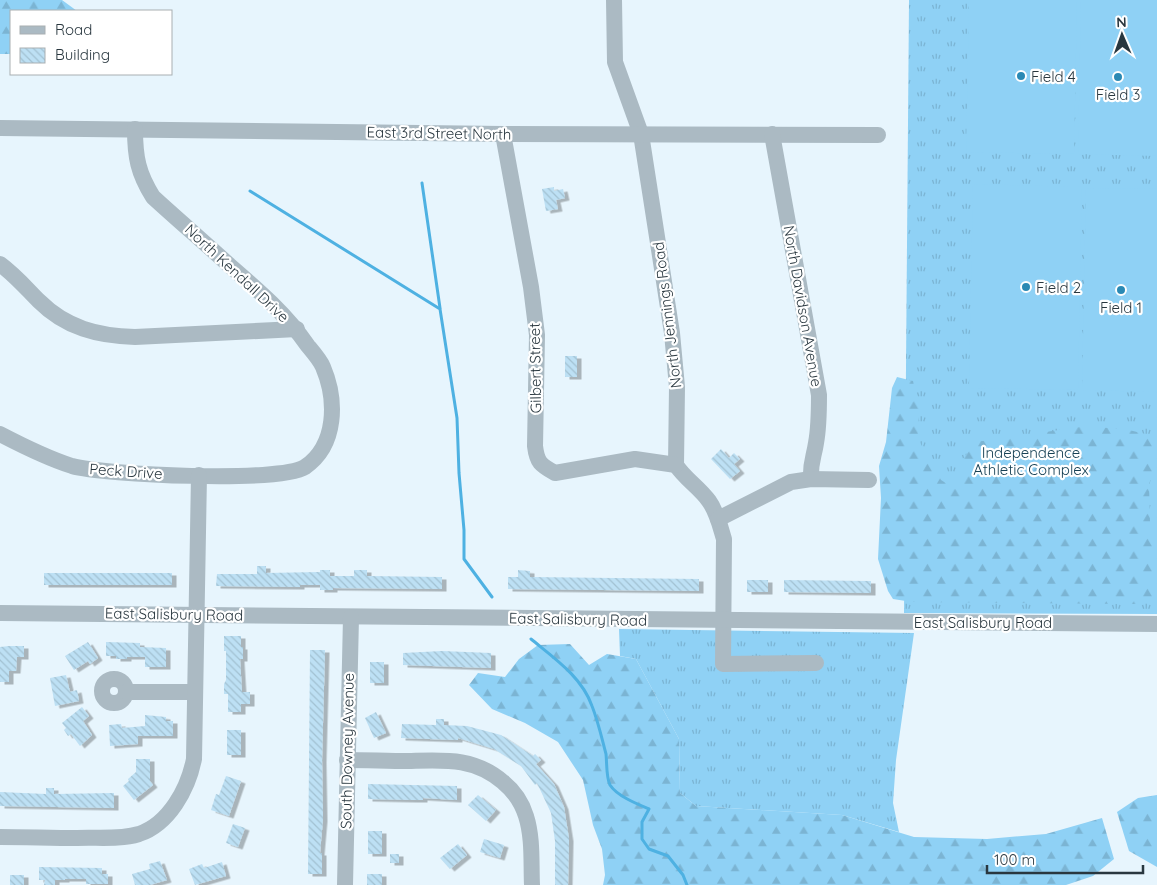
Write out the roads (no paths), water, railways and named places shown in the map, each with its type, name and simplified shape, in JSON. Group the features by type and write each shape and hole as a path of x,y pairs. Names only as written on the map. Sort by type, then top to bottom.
{"street":[{"name":"North Jennings Road","path":"614,0 615,62 641,134 672,333 676,387 676,465"},
{"name":"East 3rd Street North","path":"0,128 503,134 878,135"},
{"name":"North Kendall Drive","path":"135,129 137,166 143,182 153,197 268,299 297,329 323,366 331,390 332,425 323,449 304,467 287,472 258,476 199,475"},
{"name":"Gilbert Street","path":"503,134 531,287 537,335 535,446 537,459 544,467 555,473 635,459 676,465"},
{"name":"North Davidson Avenue","path":"772,134 819,394 816,445 810,464 811,479"},
{"path":"0,264 12,272 40,303 62,319 88,332 112,336 135,336 297,329"},
{"name":"Peck Drive","path":"0,434 31,450 73,466 116,473 199,475"},
{"path":"676,465 682,474 710,502 724,539 723,664 816,664"},
{"path":"0,837 115,838 139,833 150,828 173,807 191,773 194,760 199,475"},
{"path":"718,519 791,482 811,479 869,480"},
{"name":"East Salisbury Road","path":"0,613 1157,624"},
{"name":"South Downey Avenue","path":"345,885 351,617"},
{"path":"126,692 195,692"},
{"path":"347,760 447,760 463,762 484,769 510,787 523,807 530,830 532,885"}],"waterway":[{"path":"422,183 440,308"},
{"path":"250,191 440,309 457,418 464,559 492,597"},
{"path":"531,639 558,661 581,686 598,724 606,754 607,774 610,785 622,796 649,809 642,822 642,839 649,849 668,856 683,875 687,885"}],"place":[{"name":"Field 4","path":"1021,76"},
{"name":"Field 3","path":"1118,77"},
{"name":"Field 2","path":"1026,287"},
{"name":"Field 1","path":"1121,290"}],"park label":[{"name":"Independence Athletic Complex","path":"1031,460"}]}
